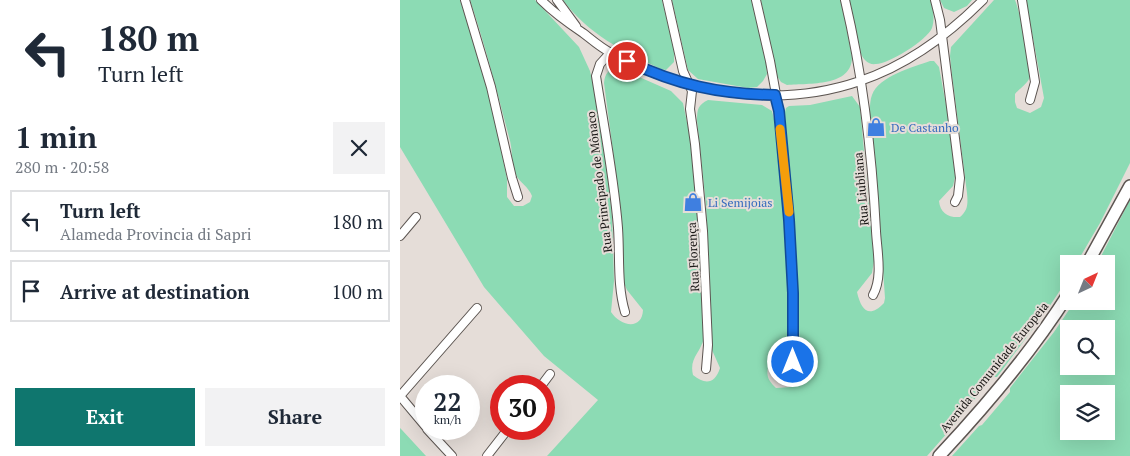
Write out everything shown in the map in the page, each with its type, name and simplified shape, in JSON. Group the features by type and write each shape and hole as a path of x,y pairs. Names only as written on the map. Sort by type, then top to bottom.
{"street":[{"path":"465,0 492,87 518,197"},
{"path":"541,0 551,10 610,52 650,72 690,86 752,95 810,93 861,81 891,68 925,49 943,36 983,0"},
{"path":"557,0 580,31"},
{"path":"667,0 683,71 690,86"},
{"path":"756,0 779,111 789,220 793,293 793,362 786,370"},
{"name":"Rua Liubliana","path":"845,0 861,81 875,213 878,276 873,295"},
{"path":"935,0 943,36 943,49 954,120 960,178 958,196 955,202"},
{"path":"1022,0 1035,82 1030,100"},
{"name":"Rua Principado de Mônaco","path":"610,52 600,64 596,76 609,151 618,229 620,295 625,312"},
{"name":"Rua Florença","path":"690,86 692,96 690,110 703,231 708,345 706,368"},
{"path":"1092,255 1130,186"},
{"path":"400,236 416,217"},
{"name":"Avenida Comunidade Europeia","path":"939,456 1023,356 1060,307"},
{"path":"415,414 400,396 477,308"},
{"path":"438,440 452,456"},
{"path":"487,456 499,440"}],"green space":[{"path":"400,0 460,0 492,105 507,179 507,197 514,206 523,206 530,202 532,196 514,171 510,142 486,51 470,0 535,0 579,47 590,71 595,93 612,217 614,281 611,312 620,321 635,324 642,317 643,310 627,290 623,281 621,211 604,83 606,76 611,70 621,69 671,91 683,103 691,142 698,207 704,338 692,364 692,369 693,375 697,378 709,381 715,377 720,368 712,350 706,205 697,113 702,104 708,100 762,105 772,111 784,213 790,301 787,347 781,357 768,367 767,374 776,388 791,387 801,374 795,235 784,116 786,108 852,96 860,107 874,261 872,273 857,292 863,308 874,311 884,303 885,298 870,122 870,102 876,88 897,73 930,61 934,61 939,67 949,121 955,177 953,186 939,201 943,212 952,217 960,217 966,209 967,197 952,75 951,47 994,0 1015,0 1025,40 1030,73 1028,81 1015,94 1015,102 1017,108 1030,113 1041,107 1044,98 1026,0 1130,0 1130,163 1100,223 1081,255 1060,255 1060,290 1047,310 997,377 994,377 927,456 547,456 598,400 544,356 484,287 400,147"},
{"path":"563,0 662,0 674,51 674,62 666,70 661,69 620,49 584,23"},
{"path":"672,0 752,0 766,63 767,74 763,81 757,87 748,88 698,79 688,70"},
{"path":"761,0 841,0 852,57 850,67 845,74 828,82 787,85 781,82 777,76"},
{"path":"849,0 931,0 934,18 933,25 929,33 916,45 890,60 871,64 861,54"},
{"path":"940,0 972,0 967,6 954,12 944,8"},
{"path":"1130,200 1130,456 952,456 1010,392 1010,388 1060,323 1060,375 1115,375 1115,320 1062,320 1069,310 1115,310 1115,255 1102,255"},
{"path":"400,428 402,430 426,456 400,456"}],"slow traffic":[{"path":"780,129 789,212"}],"place":[{"name":"De Castanho","path":"876,127"},
{"name":"Li Semijoias","path":"693,202"}],"route":[{"path":"627,61 650,72 690,86 752,95 775,95 779,111 789,220 793,293 793,362"}]}
